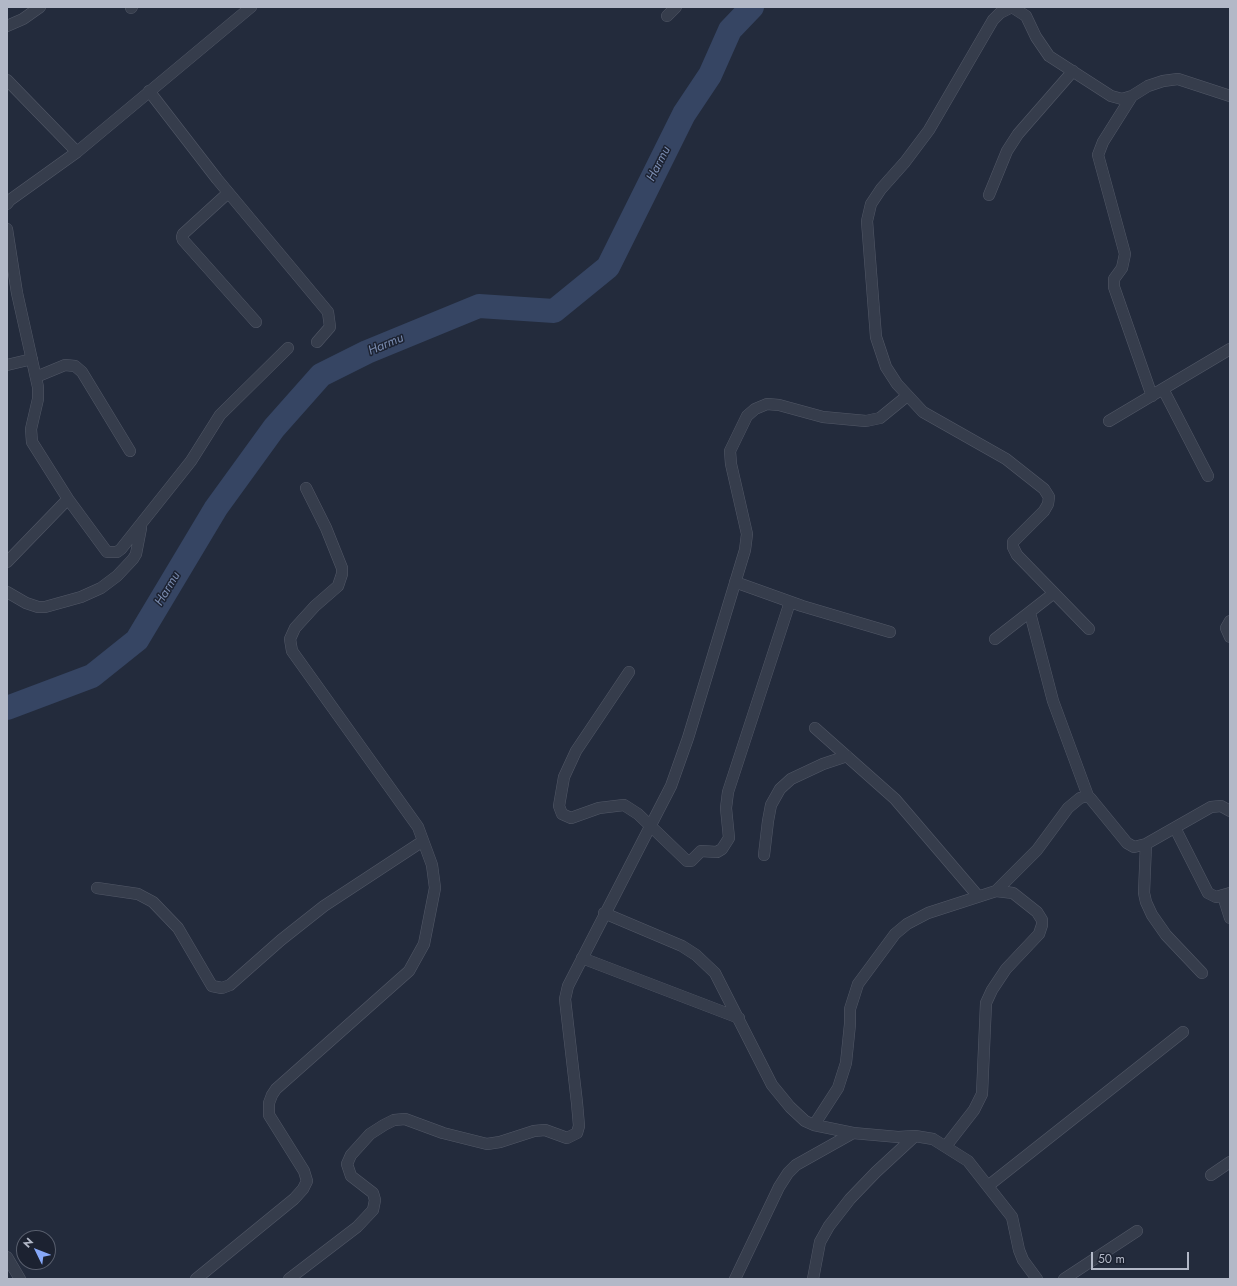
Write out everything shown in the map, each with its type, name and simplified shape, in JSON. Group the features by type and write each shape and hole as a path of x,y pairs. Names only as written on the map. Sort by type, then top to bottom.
{"street":[{"path":"7,26 24,19 40,7"},
{"path":"7,204 10,200 77,152 251,7"},
{"path":"667,16 676,7"},
{"path":"1090,629 1017,555 1013,547 1013,542 1044,511 1048,504 1049,497 1044,489 1022,469 923,412 907,396 886,368 876,337 867,221 871,204 881,188 905,162 929,130 993,20 1000,13 1012,7 1020,10 1026,16 1036,37 1049,56 1111,96 1122,99 1132,96 1148,86 1163,81 1178,79 1230,96"},
{"path":"989,195 1008,150 1018,134 1073,72"},
{"path":"7,80 77,152"},
{"path":"149,91 228,193 328,312 330,327 317,342"},
{"path":"1132,96 1103,142 1098,155 1126,254 1122,268 1114,279 1114,287 1152,396"},
{"path":"228,193 191,226 182,237 183,240 256,322"},
{"path":"7,229 12,293 36,377 38,399 31,429 32,442 68,499 107,552 117,552 141,527 191,461 220,416 288,348"},
{"path":"1109,421 1230,349"},
{"path":"7,365 32,359"},
{"path":"36,377 65,365 75,366 82,372 130,451"},
{"path":"1163,389 1208,476"},
{"path":"288,1279 357,1226 373,1210 375,1200 373,1193 351,1176 347,1164 351,1155 370,1134 384,1125 394,1120 406,1119 443,1133 487,1144 544,1130 568,1138 575,1134 579,1126 564,999 568,986 604,913 671,786 688,738 745,550 747,534 730,451 747,416 755,408 766,404 823,417 866,421 880,418 907,396"},
{"path":"196,1279 294,1200 303,1189 307,1181 304,1171 299,1159 273,1123 268,1111 270,1100 276,1089 409,971 419,955 428,928 435,888 432,865 418,827 292,651 290,639 294,628 315,606 338,586 342,574 342,568 326,528 306,488"},
{"path":"7,562 68,499"},
{"path":"7,592 26,603 38,607 81,597 101,588 117,576 133,559 136,554 141,527"},
{"path":"735,582 790,602 890,632"},
{"path":"996,639 1054,593"},
{"path":"629,672 576,751 564,777 559,806 563,815 571,818 599,808 624,805 630,807 651,825 687,861 691,861 701,852 717,852 726,845 729,831 726,808 728,792 790,602"},
{"path":"1030,613 1053,701 1088,796 1095,802 1128,843 1134,847 1146,844 1211,807 1221,806 1230,812"},
{"path":"1230,621 1226,628 1230,637"},
{"path":"815,728 895,799 978,896"},
{"path":"764,855 770,811 780,789 792,779 823,764 847,756"},
{"path":"996,891 1037,850 1068,808 1080,798 1088,796"},
{"path":"1175,828 1208,893 1216,897 1227,894 1230,918"},
{"path":"97,888 138,894 153,902 178,928 212,986 222,988 230,985 281,940 324,906 423,841"},
{"path":"1146,844 1144,893 1146,902 1152,915 1166,935 1202,973"},
{"path":"814,1125 838,1088 846,1063 850,1009 858,984 895,934 907,924 928,913 996,891 1013,893 1037,912 1042,920 1042,926 1039,934 1006,969 992,990 986,1003 982,1094 974,1110 946,1146"},
{"path":"604,913 682,946 696,955 715,973 776,1090 805,1121 814,1125 853,1133 898,1137 915,1136 933,1139 968,1161 1012,1217 1018,1250 1023,1260 1037,1279"},
{"path":"582,958 738,1018"},
{"path":"988,1186 1183,1032"},
{"path":"735,1279 779,1187 788,1173 796,1165 853,1133"},
{"path":"813,1279 820,1242 829,1226 850,1199 876,1172 915,1136"},
{"path":"1211,1175 1230,1162"},
{"path":"1064,1279 1137,1231"},
{"path":"7,1257 20,1279"}],"waterway":[{"name":"Harmu","path":"7,708 92,676 137,640 216,508 274,428 321,375 367,352 479,306 554,311 608,267 684,114 710,75 730,30 752,7"}]}
